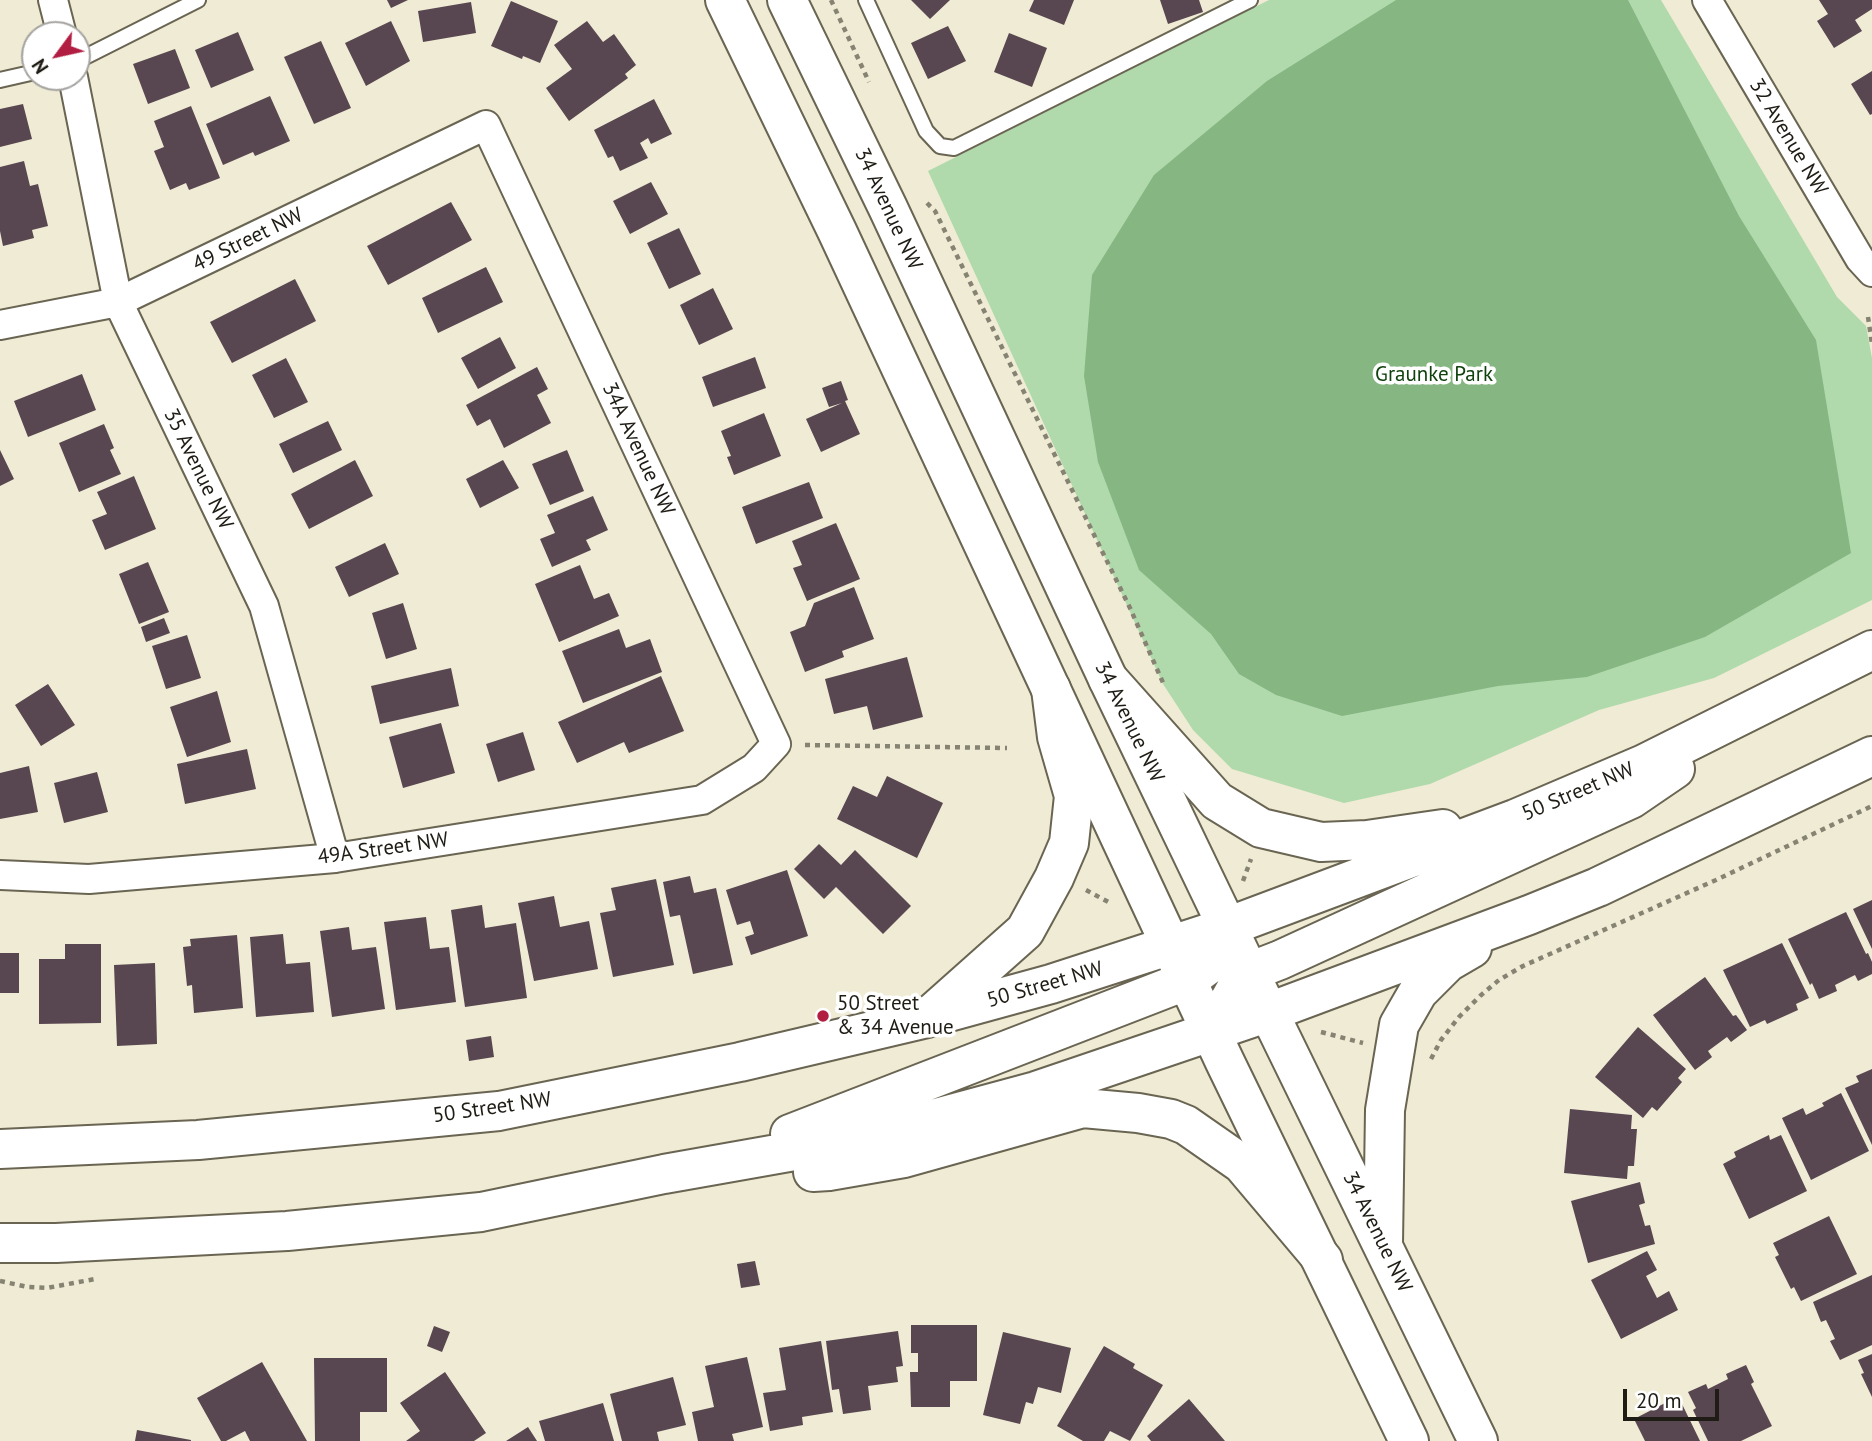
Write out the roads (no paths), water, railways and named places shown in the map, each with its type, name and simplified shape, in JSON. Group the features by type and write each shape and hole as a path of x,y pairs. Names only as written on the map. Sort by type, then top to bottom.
{"main road":[{"path":"725,0 843,243 1212,1031 1409,1441"},
{"name":"34 Avenue NW","path":"787,0 888,208 1108,679 1478,1441"},
{"name":"50 Street NW","path":"0,1149 198,1139 499,1111 740,1062 927,1018 1062,981 1227,927 1515,819 1644,764 1872,650"},
{"path":"1108,679 1217,802 1261,828 1321,842 1367,840 1515,819"},
{"path":"927,1018 1025,931 1054,878 1069,843 1074,796 1057,737 1051,690"},
{"path":"1212,1031 1238,985 1249,972 1293,955 1631,799 1771,702"},
{"path":"481,1212 664,1174 851,1141 1036,1091 1269,1013 1529,915 1598,887 1872,756"},
{"path":"1383,1243 1385,1110 1399,1025 1418,992 1448,962 1529,915"},
{"path":"664,1174 803,1130 1188,979 1211,963 1223,948 1227,927"},
{"path":"0,1243 56,1243 287,1231 481,1212 752,1173 829,1171 904,1158 1083,1108 1171,1119 1186,1125 1242,1164 1323,1260"}],"street":[{"path":"54,0 59,21"},
{"name":"32 Avenue NW","path":"1707,0 1860,259 1872,272"},
{"name":"35 Avenue NW","path":"75,91 118,302 264,606 335,858"},
{"name":"49 Street NW","path":"0,325 118,302 486,125"},
{"name":"34A Avenue NW","path":"486,125 776,744 754,768"},
{"name":"49A Street NW","path":"0,875 89,879 335,858 702,800 754,768"}],"lane":[{"path":"91,54 198,0"},
{"path":"866,0 926,131 940,146 954,148 1250,0"},
{"path":"0,80 21,75"}],"place":[{"name":"50 Street & 34 Avenue","path":"823,1016"}],"park label":[{"name":"Graunke Park","path":"1434,375"}]}
